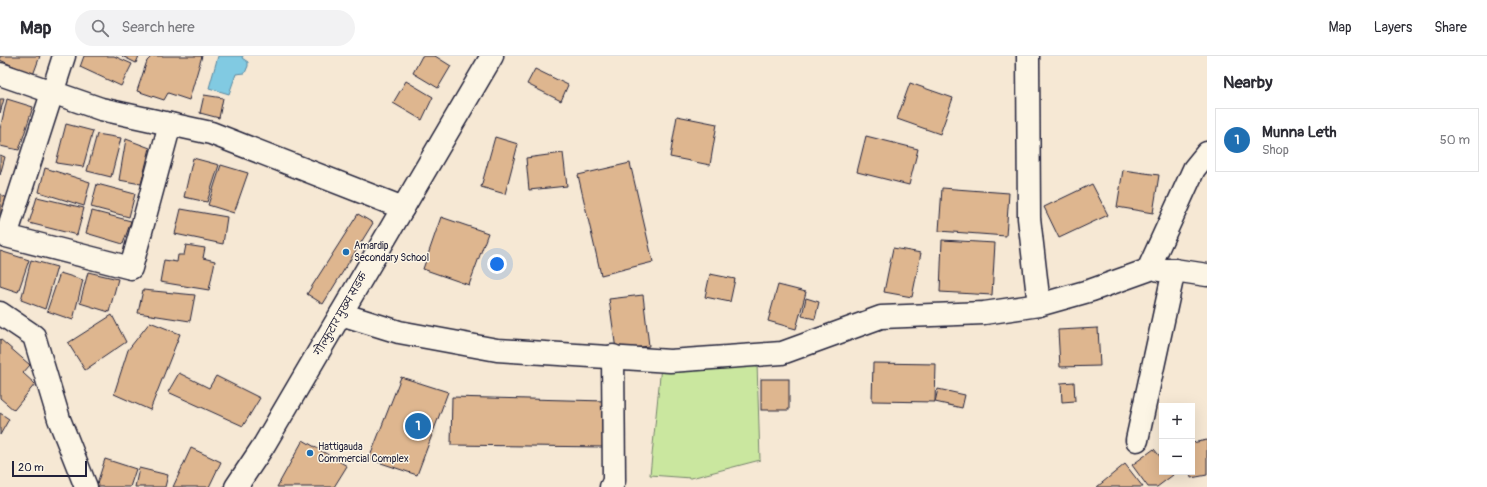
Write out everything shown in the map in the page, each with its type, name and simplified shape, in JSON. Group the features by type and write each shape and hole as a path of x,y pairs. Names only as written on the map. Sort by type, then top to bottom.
{"street":[{"path":"64,56 6,236 131,268 170,124"},
{"name":"गोल्फुटार मुख्य सडक","path":"236,487 264,445 492,56"},
{"path":"1028,56 1029,218 1039,305"},
{"path":"0,74 101,109 211,133 403,208"},
{"path":"1148,270 1194,169 1207,153"},
{"path":"341,314 399,332 497,350 613,356 670,361 782,353 881,317 984,314 1039,305 1092,290 1148,270 1174,270 1207,275"},
{"path":"1137,440 1174,270"},
{"path":"0,313 34,336 59,419 86,487"},
{"path":"611,487 614,481 613,356"}],"green space":[{"path":"757,363 760,460 691,478 650,475 661,366"}],"water":[{"path":"218,56 243,56 242,58 248,62 245,73 236,74 229,94 209,88"}],"building":[{"path":"0,56 40,56 33,75 0,60"},
{"path":"84,56 114,56 132,64 121,86 80,67"},
{"path":"122,56 139,56 136,63"},
{"path":"152,56 202,56 189,100 168,93 164,100 137,91 147,61"},
{"path":"422,56 435,56 451,66 438,88 413,73"},
{"path":"535,69 568,85 561,101 527,84"},
{"path":"406,81 433,97 422,120 393,103"},
{"path":"910,83 953,98 940,134 897,119"},
{"path":"204,95 223,98 219,118 200,113"},
{"path":"0,99 4,99 0,113"},
{"path":"7,99 33,107 19,150 0,146 0,129"},
{"path":"677,116 717,124 710,165 670,157"},
{"path":"66,124 93,131 83,167 56,163"},
{"path":"97,134 121,138 111,177 87,171"},
{"path":"866,136 918,149 909,185 857,172"},
{"path":"495,137 518,144 505,194 481,187"},
{"path":"126,139 150,148 141,184 119,180"},
{"path":"563,153 567,186 529,190 526,158"},
{"path":"0,155 5,157 0,175"},
{"path":"193,158 219,165 207,202 184,197"},
{"path":"630,163 653,262 601,275 578,175"},
{"path":"221,165 248,173 234,213 208,205"},
{"path":"45,168 90,182 84,206 39,192"},
{"path":"1123,170 1159,175 1153,213 1117,207"},
{"path":"97,184 135,194 129,217 91,207"},
{"path":"1092,184 1108,215 1059,238 1044,207"},
{"path":"942,188 1009,193 1006,236 939,231"},
{"path":"0,194 7,198 0,221"},
{"path":"37,197 84,208 77,235 29,223"},
{"path":"181,209 227,217 223,244 175,234"},
{"path":"92,211 131,221 123,244 86,233"},
{"path":"358,214 373,223 323,304 307,294"},
{"path":"441,217 488,233 469,285 423,269"},
{"path":"942,240 995,243 992,295 940,292"},
{"path":"186,245 205,248 203,258 215,261 209,290 160,282 164,260 177,262 178,255 184,255"},
{"path":"893,248 921,253 912,297 884,292"},
{"path":"0,251 29,260 18,292 0,286"},
{"path":"31,260 57,267 45,309 21,300"},
{"path":"88,272 118,279 109,312 80,303"},
{"path":"60,273 83,280 73,320 47,311"},
{"path":"710,274 735,279 730,302 705,297"},
{"path":"778,285 806,292 796,329 768,321"},
{"path":"143,290 195,295 190,321 138,313"},
{"path":"643,295 649,346 616,350 609,299"},
{"path":"806,298 819,302 815,319 802,316"},
{"path":"112,315 126,342 85,370 68,343"},
{"path":"150,322 180,334 150,410 114,394 128,350"},
{"path":"1098,328 1100,366 1060,367 1058,330"},
{"path":"0,339 30,365 23,373 35,384 14,410 0,398"},
{"path":"873,363 936,364 935,402 872,401"},
{"path":"179,373 209,388 216,376 260,398 243,426 168,392"},
{"path":"401,377 448,392 417,475 369,459"},
{"path":"761,379 789,379 789,410 761,410"},
{"path":"1074,382 1075,401 1062,402 1061,383"},
{"path":"938,389 965,395 962,408 935,402"},
{"path":"452,397 605,401 603,447 451,445"},
{"path":"0,413 9,419 0,435"},
{"name":"Hattigauda Commercial Complex","path":"303,440 347,466 334,487 277,487"},
{"path":"1207,440 1207,475 1191,478 1190,475 1195,475 1195,442"},
{"path":"191,448 221,462 209,487 173,487"},
{"path":"1154,449 1159,455 1159,475 1173,475 1157,487 1148,487 1132,465"},
{"path":"105,459 136,469 130,487 96,487"},
{"path":"1125,464 1143,487 1097,487"},
{"path":"139,468 168,475 165,487 135,487"}],"place":[{"name":"Amardip Secondary School","path":"346,252"},
{"name":"Munna Leth","path":"418,426"},
{"name":"Hattigauda Commercial Complex","path":"310,453"}]}
